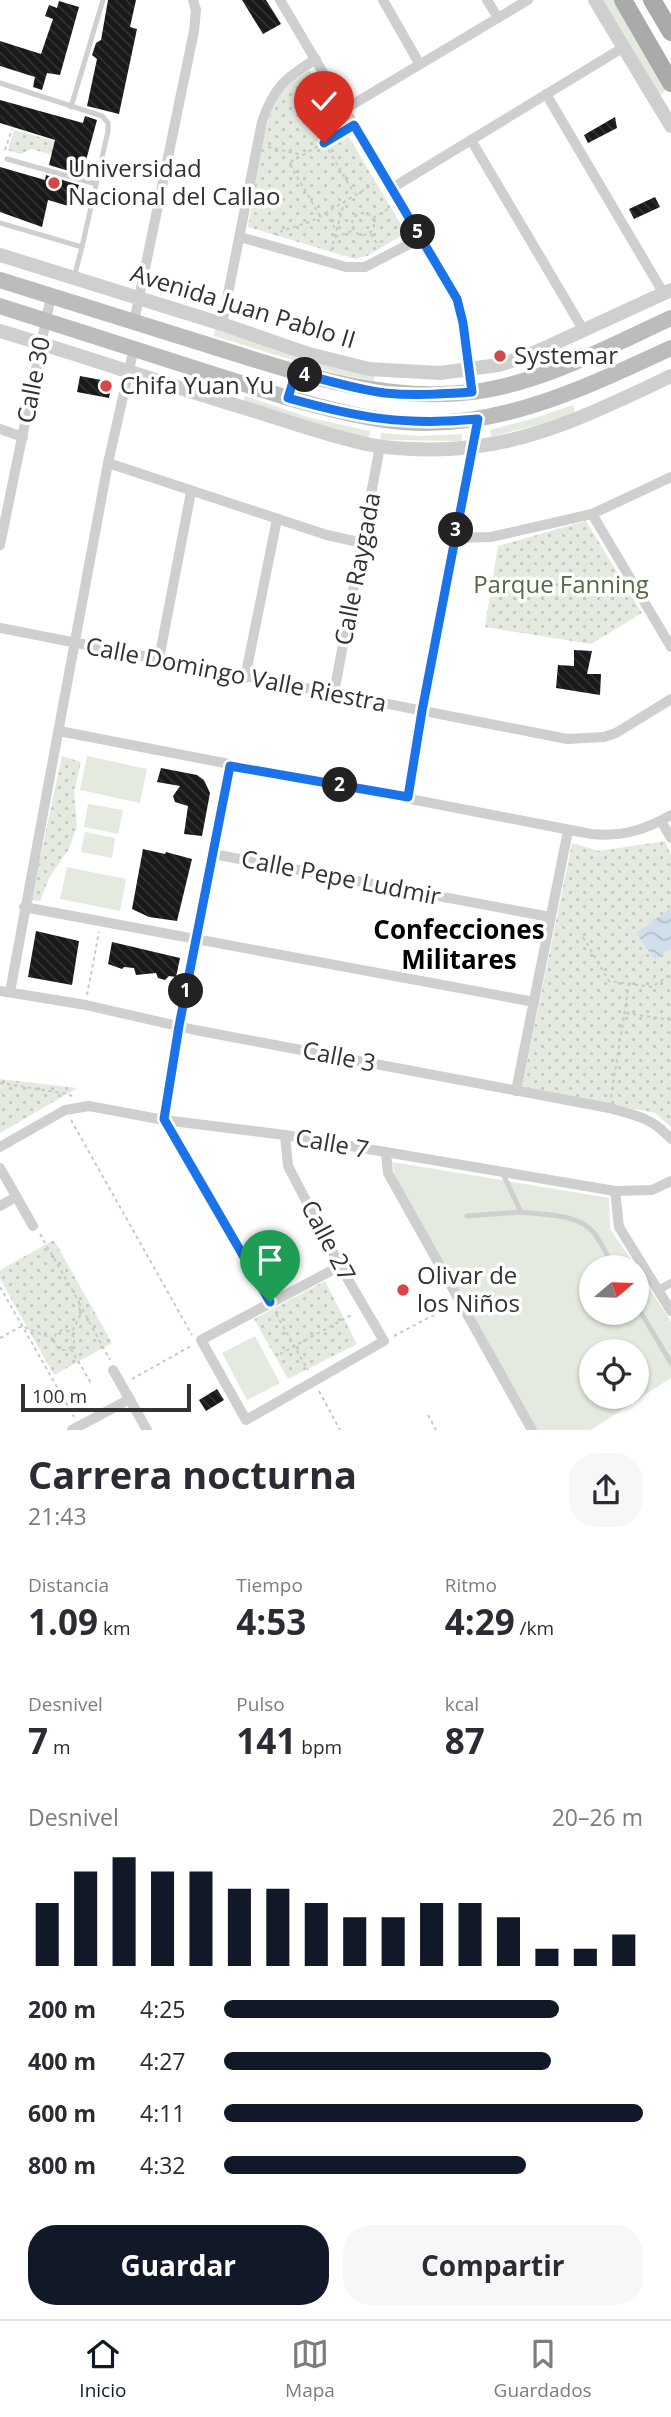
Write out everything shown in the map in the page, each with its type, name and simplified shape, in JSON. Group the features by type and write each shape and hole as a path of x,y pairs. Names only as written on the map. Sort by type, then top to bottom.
{"main road":[{"path":"623,0 671,83"},
{"path":"652,0 671,32"},
{"name":"Avenida Juan Pablo II","path":"0,281 296,372 356,388 416,395 472,392 521,381 671,318"},
{"path":"0,306 288,398 335,411 403,422 436,423 478,419 530,407 671,348"},
{"path":"630,337 642,360"},
{"path":"288,398 296,372"}],"street":[{"path":"134,322 194,31 196,10 193,0"},
{"path":"280,0 457,299 463,323 472,392"},
{"path":"383,0 419,63"},
{"path":"488,0 498,18"},
{"path":"345,109 528,0"},
{"path":"596,0 671,126"},
{"path":"393,188 624,47"},
{"path":"222,324 262,122 275,92 284,80 316,59"},
{"path":"546,94 668,292"},
{"path":"471,140 584,331"},
{"path":"240,237 346,267 365,267 421,238"},
{"name":"Avenida Juan Pablo II","path":"0,255 309,354 369,369 440,373 498,365 525,357 668,292"},
{"name":"Calle 30","path":"0,545 2,522 23,436 51,296"},
{"path":"0,331 128,373 341,437 380,446 442,449 473,447 523,436 579,418 671,376"},
{"path":"5,991 24,907 108,463 134,348"},
{"path":"408,797 478,419"},
{"path":"0,429 23,436"},
{"name":"Calle Raygada","path":"334,692 380,446"},
{"path":"108,463 327,536 363,543"},
{"path":"455,538 491,537 592,514 671,478"},
{"path":"159,659 191,492"},
{"path":"592,514 671,647"},
{"path":"245,678 277,519"},
{"name":"Calle Domingo Valle Riestra","path":"0,628 568,740 616,733 671,699"},
{"path":"58,731 230,766 408,797 568,831 621,835 646,828 666,818 671,838"},
{"path":"164,1119 179,1026 230,766"},
{"path":"516,1091 568,831"},
{"name":"Calle Pepe Ludmir","path":"213,854 550,917"},
{"path":"24,907 534,1002"},
{"name":"Calle 3","path":"5,991 609,1108 646,1117 671,1139"},
{"name":"Calle 7","path":"0,1147 65,1110 89,1106 285,1135 615,1191 652,1190 671,1181"},
{"name":"Calle 27","path":"285,1135 288,1166 340,1266 384,1341"},
{"path":"386,1153 388,1172 532,1430"},
{"path":"0,1168 33,1226"},
{"path":"615,1191 619,1227 671,1311"},
{"path":"0,1206 16,1197"},
{"path":"340,1266 201,1340 246,1420 384,1341"},
{"path":"658,1290 671,1283"},
{"path":"113,1370 147,1430"},
{"path":"75,1428 130,1399"}],"lane":[{"path":"71,107 103,0"},
{"path":"0,83 102,116 108,123 74,278"},
{"path":"5,158 96,184"},
{"path":"0,223 82,247"},
{"path":"502,1172 521,1212"},
{"path":"467,1216 521,1212 574,1219 593,1232 607,1255"},
{"path":"648,1325 671,1363"}],"path":[{"path":"320,216 289,163 354,125"},
{"path":"5,158 12,129"},
{"path":"324,143 355,195"},
{"path":"258,145 304,155"},
{"path":"256,240 320,216 385,177"},
{"path":"328,262 344,202"},
{"path":"372,218 401,202"},
{"path":"326,212 336,230"},
{"path":"335,237 353,231 363,236 371,233 374,226 372,218 367,214 356,215 352,220 353,231"},
{"path":"371,233 384,257"},
{"path":"86,1005 101,920"},
{"path":"583,937 609,981 652,987 671,974"},
{"path":"609,1108 629,984"},
{"path":"625,1013 671,1020"},
{"path":"0,1083 68,1094 89,1106"},
{"path":"65,1110 197,1343 122,1385"},
{"path":"164,1119 270,1302 340,1430"},
{"path":"33,1226 44,1238 113,1370"},
{"path":"0,1287 75,1428"},
{"path":"384,1341 460,1301"},
{"path":"72,1332 79,1315 79,1302"},
{"path":"280,1353 364,1308"},
{"path":"22,1326 54,1339 59,1349 65,1350 70,1348 75,1337 72,1332"},
{"path":"0,1338 22,1326"},
{"path":"54,1339 60,1330 72,1332"},
{"path":"70,1348 91,1383"},
{"path":"428,1415 436,1430"}],"green space":[{"path":"603,0 614,0 666,90 660,95"},
{"path":"309,70 406,233 367,256 355,259 248,227 260,152 271,114 287,86"},
{"path":"14,130 61,143 57,156 31,149 20,154 8,150"},
{"path":"215,329 375,374 374,381 342,375 214,336"},
{"path":"245,396 311,418 370,431 369,439 242,404"},
{"path":"573,405 575,412 491,437 490,430"},
{"path":"381,433 421,436 462,434 462,441 380,440"},
{"name":"Parque Fanning","path":"586,521 642,613 591,644 485,627 498,546"},
{"path":"62,756 81,762 74,791 77,825 69,849 49,878 40,901 31,900"},
{"path":"87,756 147,769 140,803 80,790"},
{"path":"88,804 123,810 118,834 84,827"},
{"path":"85,832 115,838 112,858 81,852"},
{"path":"665,841 671,855 671,1127 655,1113 522,1087 572,843 599,851"},
{"path":"67,867 126,879 120,911 60,899"},
{"path":"0,1079 77,1088 0,1133"},
{"path":"392,1162 609,1198 610,1229 628,1255 579,1255 579,1325 649,1325 649,1288 671,1322 671,1378 649,1392 649,1339 579,1339 579,1409 623,1409 591,1430 537,1430 397,1186"},
{"path":"54,1240 112,1343 54,1375 0,1279 0,1270"},
{"path":"325,1281 357,1344 288,1379 254,1319"},
{"path":"255,1336 280,1383 247,1400 222,1353"}],"water":[{"path":"671,908 671,948 655,960 636,933"}],"building":[{"path":"108,0 136,0 130,27 137,29 119,114 87,106 97,59 92,55 96,43 101,40"},
{"path":"242,0 266,0 281,24 263,34"},
{"path":"59,1 79,7 60,75 47,73 42,90 33,87 35,77 0,66 0,41 41,54 53,19 45,16 49,5 57,8"},
{"path":"0,100 83,123 85,116 97,120 82,175 49,165 55,140 0,123"},
{"path":"615,117 617,128 588,143 584,135"},
{"path":"0,167 45,180 46,175 79,185 72,207 48,200 42,227 0,212"},
{"path":"655,197 660,207 634,219 629,209"},
{"path":"80,376 112,382 109,398 77,392"},
{"path":"574,650 592,651 587,674 601,674 600,695 556,688 558,665 574,666"},
{"path":"161,768 197,775 204,780 210,793 202,836 184,834 188,806 175,802 173,796 180,786 157,782"},
{"path":"143,849 192,859 177,921 149,917 132,909"},
{"path":"36,931 79,941 72,985 28,977"},
{"path":"112,942 180,958 176,977 169,976 165,980 158,978 156,973 136,975 134,968 122,969 108,964"},
{"path":"217,1389 224,1400 206,1411 199,1400"}],"place":[{"name":"Universidad Nacional del Callao","path":"54,183"},
{"name":"Systemar","path":"500,356"},
{"name":"Chifa Yuan Yu","path":"106,386"},
{"name":"Olivar de los Niños","path":"403,1290"}],"district":[{"name":"Confecciones Militares","path":"459,945"}],"route":[{"path":"270,1302 164,1119 179,1026 230,766 408,797 478,419 436,423 403,422 335,411 288,398 296,372 386,393 416,395 472,392 463,323 457,299 393,188 354,125 324,143"}]}
